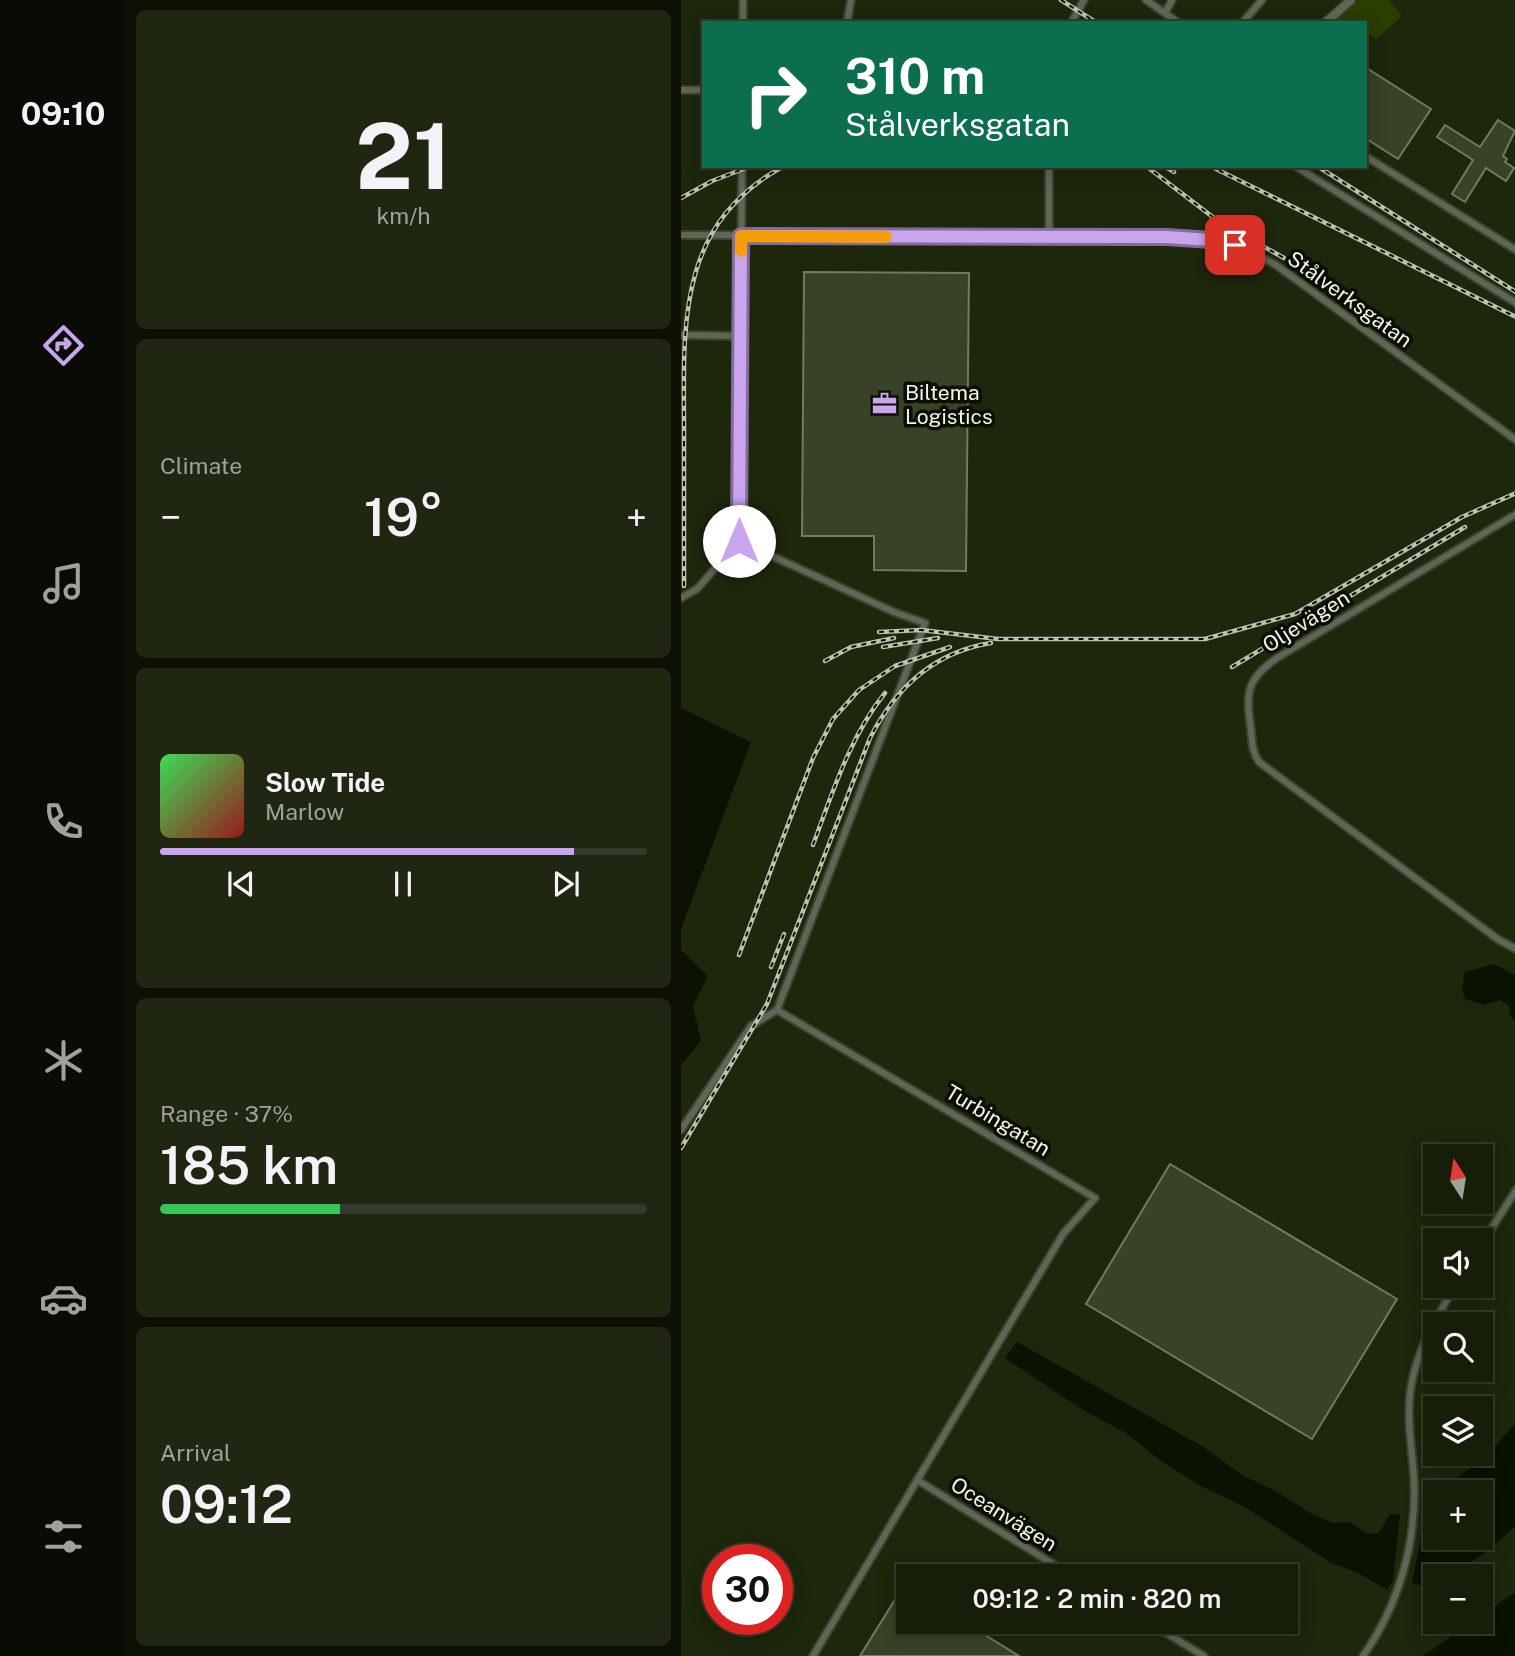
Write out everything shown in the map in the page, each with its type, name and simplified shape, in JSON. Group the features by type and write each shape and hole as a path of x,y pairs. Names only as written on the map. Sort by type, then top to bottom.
{"street":[{"path":"743,0 743,21"},
{"path":"847,21 851,0"},
{"path":"1074,21 1084,0"},
{"path":"1146,0 1176,21"},
{"path":"1165,13 1172,0"},
{"path":"1244,21 1262,0"},
{"path":"1326,21 1351,0"},
{"path":"681,90 702,90"},
{"path":"1367,157 1515,250"},
{"path":"681,598 697,589 739,541 742,168"},
{"path":"1049,168 1049,238"},
{"path":"1298,168 1515,303"},
{"name":"Stålverksgatan","path":"681,235 1187,237 1211,240 1254,253 1275,265 1515,440"},
{"path":"681,335 739,336"},
{"name":"Oljevägen","path":"1515,514 1269,664 1256,676 1247,696 1253,749 1259,762 1515,949"},
{"path":"681,1130 751,1027 777,1010 925,623 894,612 739,541"},
{"name":"Turbingatan","path":"777,1010 1095,1198 1063,1234 813,1656"},
{"path":"1492,1228 1515,1190"},
{"path":"1363,1656 1389,1614 1407,1559 1413,1524 1414,1479 1409,1423 1414,1374 1429,1332 1448,1298"},
{"name":"Oceanvägen","path":"917,1480 1053,1564"},
{"path":"1168,1634 1204,1656"}],"green space":[{"path":"1358,0 1389,0 1401,14 1401,17 1376,39 1367,33 1367,21 1335,21"}],"shaded area":[{"path":"681,708 751,742 681,929"},
{"path":"681,950 708,976 693,1006 701,1041 681,1065"},
{"path":"1494,964 1515,975 1515,1021 1511,1017 1509,1006 1500,1000 1484,1005 1465,999 1462,989 1465,972"},
{"path":"1017,1342 1202,1446 1242,1475 1277,1492 1310,1513 1333,1523 1350,1522 1368,1534 1379,1533 1390,1514 1400,1515 1393,1580 1387,1590 1358,1573 1331,1563 1245,1507 1201,1486 1161,1461 1126,1433 1083,1410 1005,1358"},
{"path":"1515,1424 1515,1526 1493,1546 1493,1480 1456,1480 1473,1466 1493,1466 1493,1448"},
{"path":"1423,1528 1423,1550 1488,1550 1469,1564 1423,1564 1423,1587 1412,1583"},
{"path":"1515,1592 1515,1656 1423,1656 1455,1634 1493,1634 1493,1608"}],"building":[{"path":"1367,68 1431,109 1398,159 1367,139"},
{"path":"1498,120 1515,131 1503,156 1507,159 1505,162 1514,168 1506,181 1486,168 1465,202 1452,194 1473,160 1437,137 1445,125 1480,147"},
{"name":"Biltema Logistics","path":"804,272 969,273 966,571 874,570 874,536 802,536"},
{"path":"1170,1164 1397,1299 1312,1439 1086,1304"},
{"path":"896,1598 896,1634 983,1634 1019,1656 860,1656"}],"railway":[{"path":"1061,0 1094,21"},
{"path":"681,198 712,181 746,168"},
{"path":"684,586 685,344 688,308 695,275 707,243 725,215 750,189 781,168"},
{"path":"1149,168 1218,221 1284,258"},
{"path":"1167,168 1174,172"},
{"path":"1214,168 1516,317"},
{"path":"1320,168 1516,292"},
{"path":"879,632 921,630 998,639 1205,639 1295,614 1462,517 1516,493"},
{"path":"1232,667 1465,527"},
{"path":"825,661 851,647 894,638"},
{"path":"883,647 938,638"},
{"path":"681,1148 767,1004 870,738 880,720 904,689 934,664 970,648 991,643"},
{"path":"739,955 813,758 833,719 859,690 895,666 950,647"},
{"path":"813,845 852,747 885,693"},
{"path":"771,967 784,934"}],"slow traffic":[{"path":"741,251 741,236 886,237"}],"place":[{"name":"Biltema Logistics","path":"885,404"}],"route":[{"path":"739,541 741,236 1147,236 1187,237 1235,245"}]}
